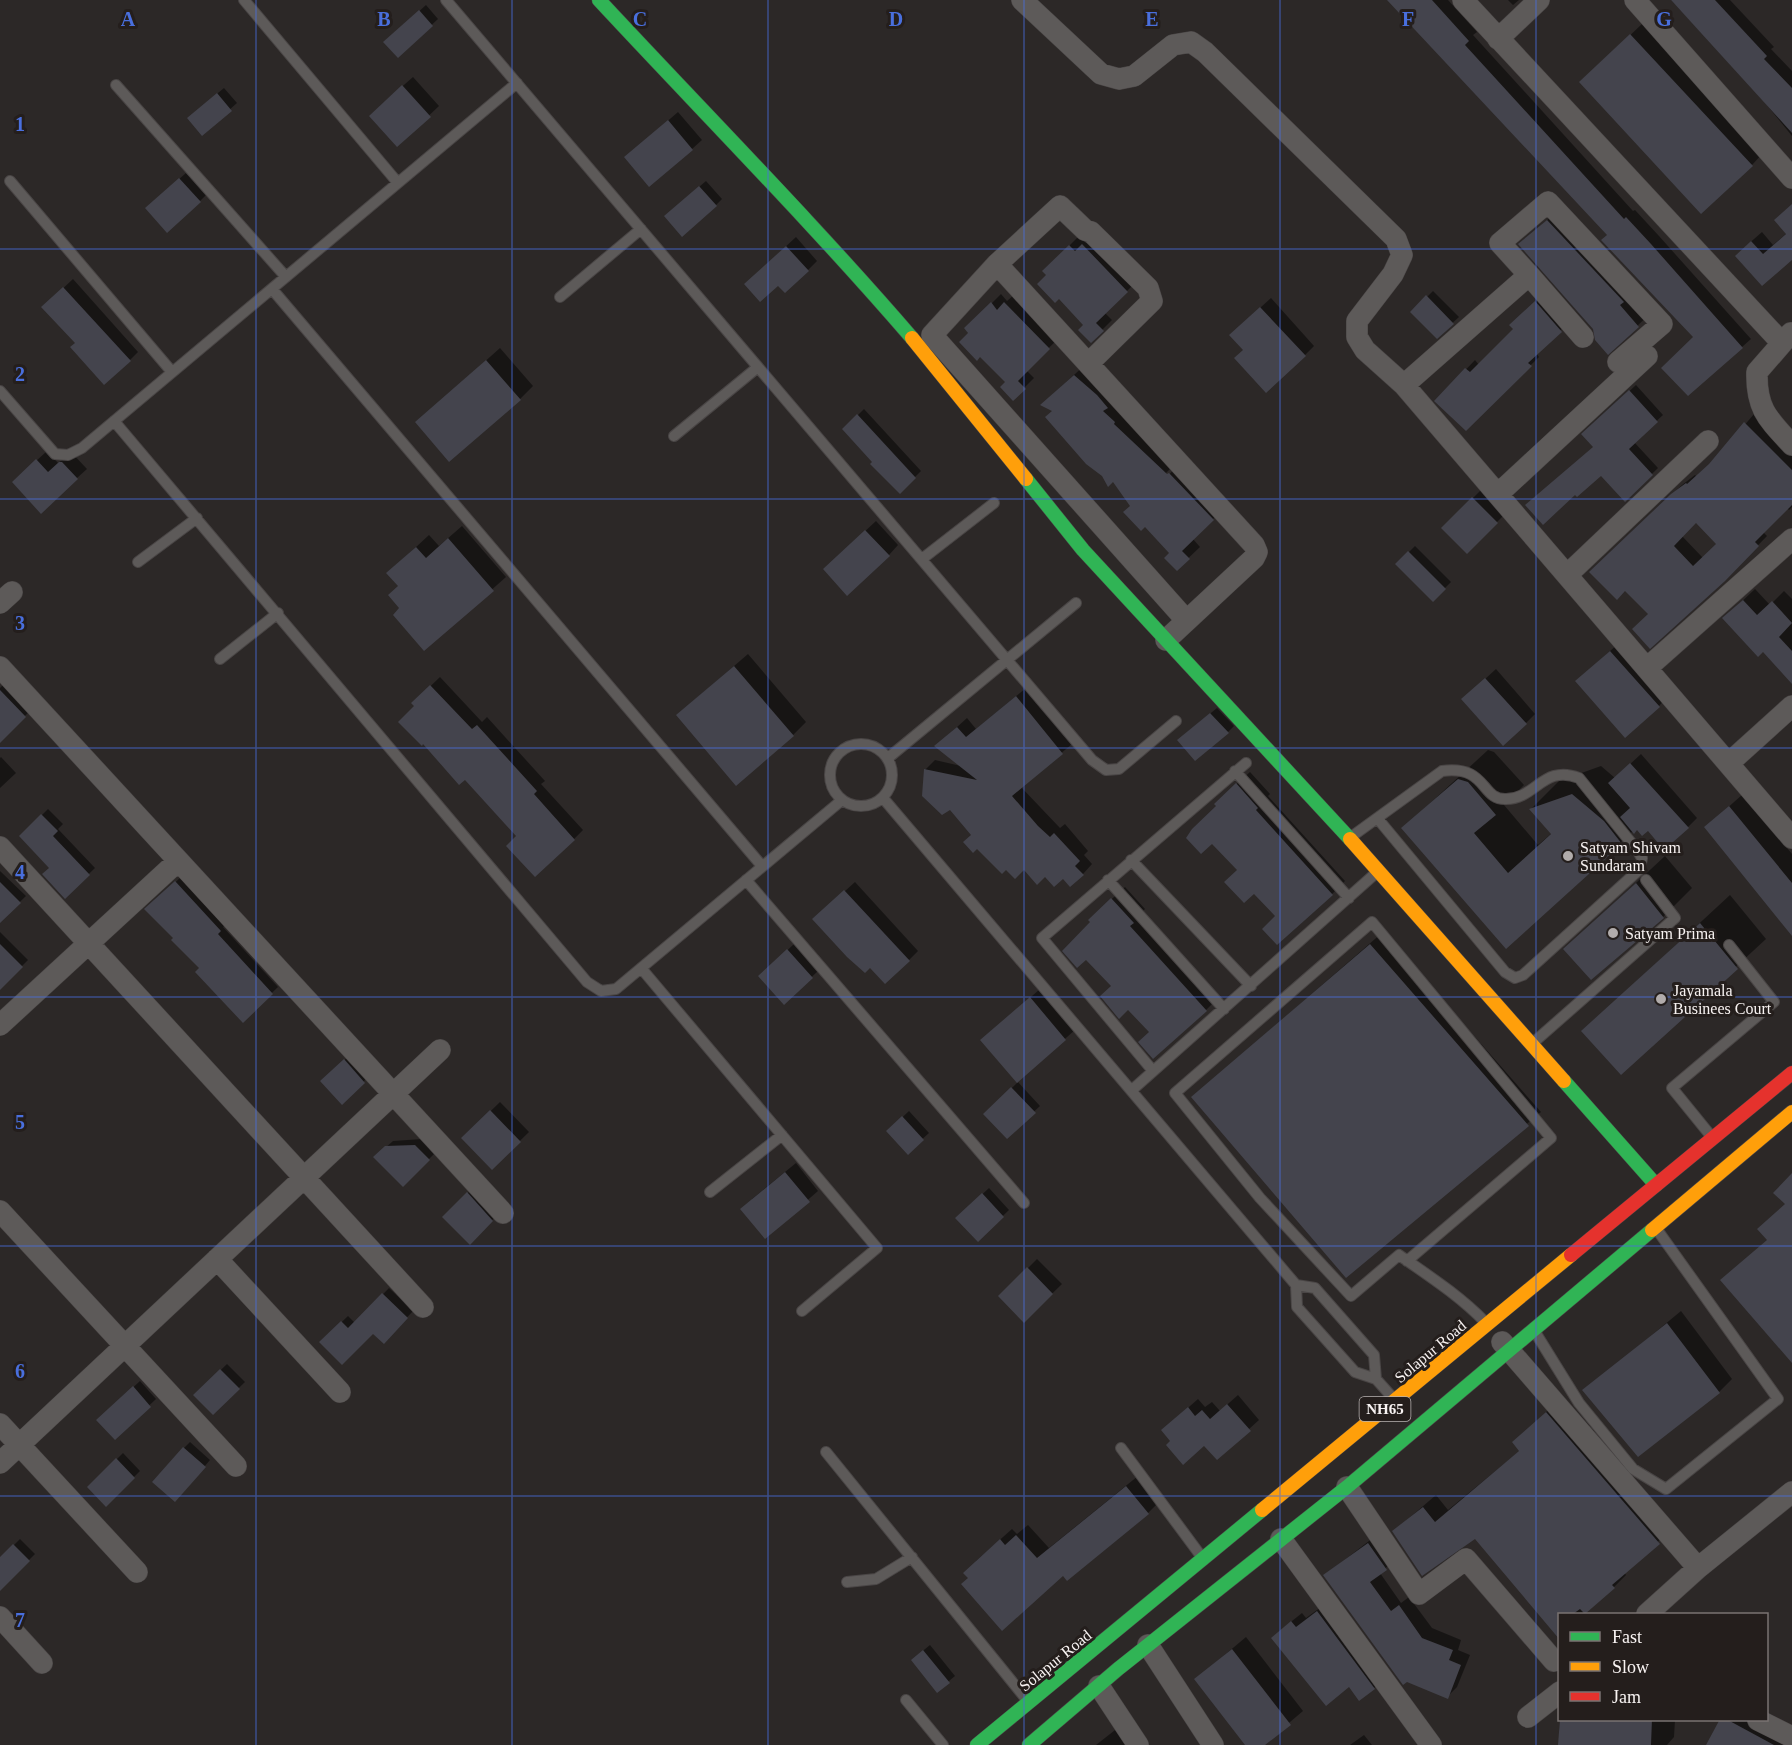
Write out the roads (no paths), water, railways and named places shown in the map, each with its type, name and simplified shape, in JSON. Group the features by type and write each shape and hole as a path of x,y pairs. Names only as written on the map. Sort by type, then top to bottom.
{"main road":[{"path":"599,0 755,168 836,250 939,368 1083,550 1349,838 1656,1185"},
{"name":"Solapur Road","path":"977,1745 1792,1073"},
{"name":"NH65","path":"1036,1743 1099,1686 1347,1486 1656,1229 1792,1112"}],"street":[{"path":"1022,0 1101,74 1119,79 1134,76 1173,45 1191,42 1205,51 1396,239 1402,255 1393,274 1357,321 1357,337 1365,350 1404,385 1792,838"},
{"path":"1463,0 1787,337 1757,372 1756,395 1765,416 1792,445"},
{"path":"1498,39 1539,0"},
{"path":"1635,0 1792,178"},
{"path":"1583,337 1500,243 1548,202 1662,324 1618,362"},
{"path":"932,335 997,264 1060,206 1148,288 1152,301 1090,362"},
{"path":"997,264 1090,362 1257,552 1254,558 1166,640"},
{"path":"1404,385 1528,275"},
{"path":"932,335 939,368"},
{"path":"932,335 1186,620"},
{"path":"1498,494 1647,356"},
{"path":"1568,575 1708,441"},
{"path":"1647,668 1792,538"},
{"path":"0,667 503,1213"},
{"path":"1729,764 1792,706"},
{"path":"0,848 423,1307"},
{"path":"0,1025 178,861"},
{"path":"0,1463 440,1050"},
{"path":"0,1211 236,1466"},
{"path":"217,1259 340,1392"},
{"path":"1488,1324 1508,1350 1698,1568"},
{"path":"0,1424 137,1572"},
{"path":"1347,1486 1419,1594 1466,1559 1554,1661"},
{"path":"1648,1613 1698,1568 1792,1492"},
{"path":"1281,1539 1431,1745"},
{"path":"0,1617 42,1663"},
{"path":"1149,1645 1213,1745"},
{"path":"1099,1686 1138,1745"},
{"path":"1528,1717 1558,1694"},
{"path":"1762,1721 1792,1737"}],"lane":[{"path":"244,0 398,183"},
{"path":"446,0 1092,760 1106,770 1119,769 1176,721"},
{"path":"0,391 55,454 68,455 82,448 517,84"},
{"path":"116,85 286,277"},
{"path":"10,181 172,372"},
{"path":"560,297 641,229"},
{"path":"272,289 762,866"},
{"path":"674,436 758,367"},
{"path":"114,421 587,982 601,991 616,989 842,800"},
{"path":"922,559 994,503"},
{"path":"138,562 197,518"},
{"path":"888,758 1076,603"},
{"path":"220,659 278,613"},
{"path":"871,744 888,758 893,779 883,798 863,807 842,800 830,782 830,771 840,751 849,745 871,744"},
{"path":"1152,1071 1042,938 1246,763"},
{"path":"1349,838 1442,771 1460,769 1473,774 1492,795 1506,799 1524,793 1549,777 1565,773 1579,778 1642,858 1640,869 1523,975 1515,978 1505,972 1378,819"},
{"path":"1235,771 1349,898"},
{"path":"883,798 1296,1285 1297,1307 1355,1372 1376,1379 1395,1401"},
{"path":"1131,860 1251,986"},
{"path":"1132,1090 1378,872"},
{"path":"746,880 1024,1203"},
{"path":"1108,880 1224,1009"},
{"path":"1531,1044 1675,918 1646,880"},
{"path":"1407,1261 1551,1138 1372,922 1175,1093 1260,1198 1350,1296 1399,1255 1407,1261 1460,1296 1488,1324"},
{"path":"1713,1138 1672,1088 1774,1002 1729,945"},
{"path":"641,968 877,1248 802,1311"},
{"path":"710,1192 782,1135"},
{"path":"1533,1329 1579,1403 1633,1469 1666,1489 1778,1399 1656,1229"},
{"path":"1296,1285 1315,1288 1374,1355 1376,1379"},
{"path":"1121,1448 1203,1559"},
{"path":"826,1452 1029,1702"},
{"path":"847,1582 876,1579 912,1557"},
{"path":"906,1700 943,1745"}],"place":[{"name":"Satyam Shivam Sundaram","path":"1568,856"},
{"name":"Satyam Prima","path":"1613,933"},
{"name":"Jayamala Businees Court","path":"1661,999"}]}
